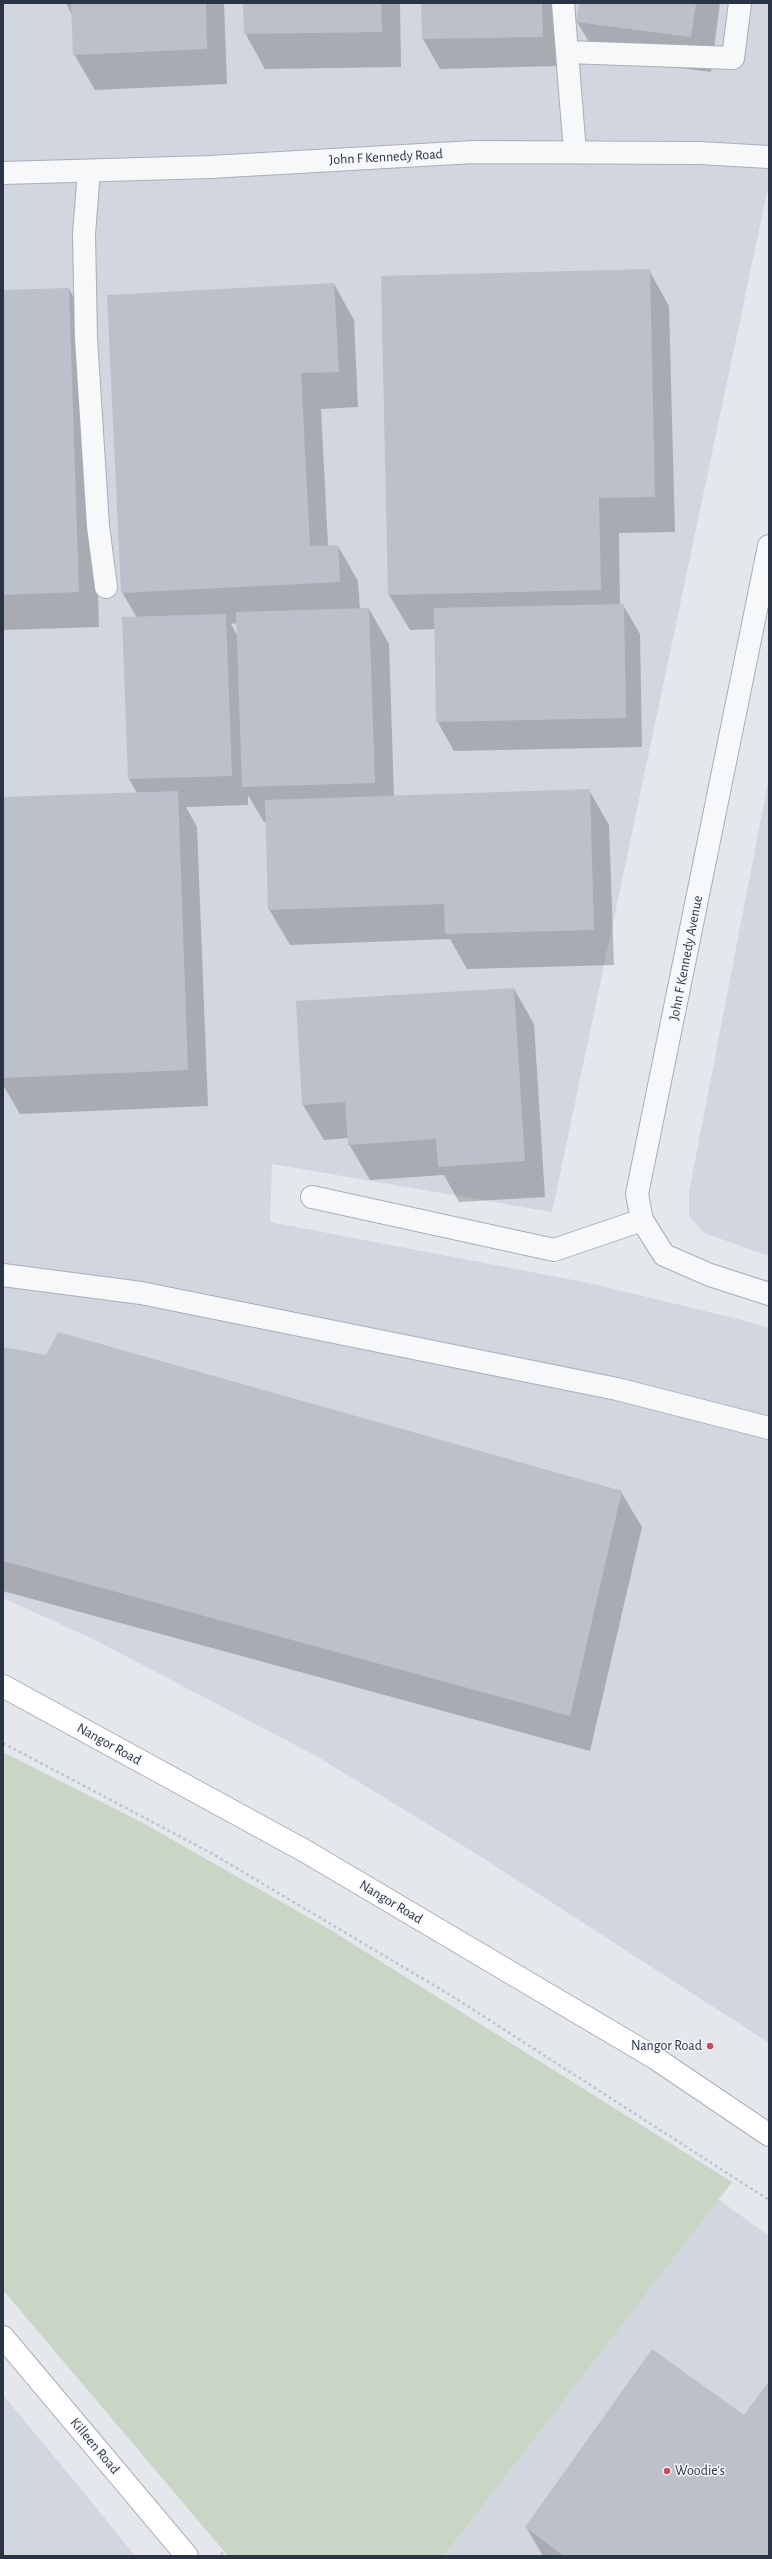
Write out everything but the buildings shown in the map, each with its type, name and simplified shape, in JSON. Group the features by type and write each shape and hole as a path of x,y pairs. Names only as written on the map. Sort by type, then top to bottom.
{"main road":[{"name":"Nangor Road","path":"3,1686 305,1851 655,2058 769,2135"},
{"name":"Killeen Road","path":"3,2337 187,2556"}],"street":[{"path":"563,3 575,152"},
{"path":"567,52 733,58 740,3"},
{"name":"John F Kennedy Road","path":"3,174 210,167 474,152 700,153 769,157"},
{"path":"90,171 84,234 86,338 98,526 106,587"},
{"name":"John F Kennedy Avenue","path":"768,555 637,1194 642,1220 664,1255 710,1275 769,1294"},
{"path":"312,1197 554,1250 642,1220"},
{"path":"3,1275 141,1293 618,1389 769,1428"}],"path":[{"path":"3,1743 218,1857 452,1996 769,2200"}],"shaded area":[{"path":"3,3 769,3 769,183 552,1212 272,1164 270,1222 589,1283 738,1319 769,1328 769,2043 483,1858 318,1757 95,1640 3,1598"},
{"path":"769,777 769,1256 704,1233 689,1216 689,1192"},
{"path":"718,2199 769,2236 769,2556 444,2556"},
{"path":"3,2395 90,2500 135,2556 3,2556"}],"green space":[{"path":"3,1752 143,1823 329,1929 732,2182 444,2556 228,2556 3,2290"}],"place":[{"name":"Nangor Road","path":"710,2046"},
{"name":"Woodie's","path":"667,2471"}]}
